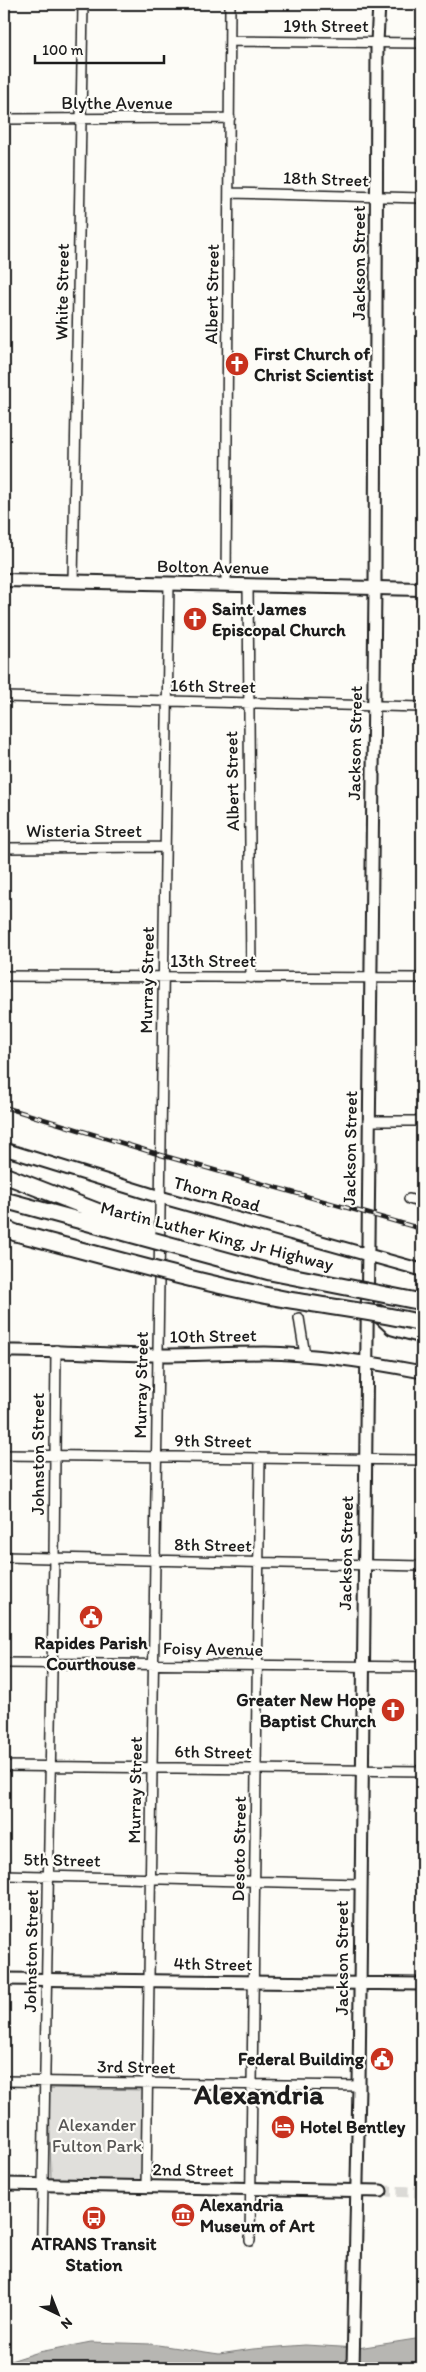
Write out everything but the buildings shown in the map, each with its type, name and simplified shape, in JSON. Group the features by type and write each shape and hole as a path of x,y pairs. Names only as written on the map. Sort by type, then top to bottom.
{"highway":[{"path":"4,1175 239,1265"},
{"name":"Martin Luther King, Jr Highway","path":"4,1200 239,1265 422,1302"},
{"path":"8,1230 196,1281 286,1299 378,1313 422,1322"},
{"path":"378,1313 393,1327 422,1335"}],"main road":[{"name":"Jackson Street","path":"353,2368 359,2086 358,1983 375,588 377,42 379,4"},
{"name":"Bolton Avenue","path":"4,580 422,589"},
{"name":"Thorn Road","path":"4,1149 160,1197 422,1270"},
{"name":"10th Street","path":"4,1351 56,1350 158,1355 256,1353 305,1355 365,1361 422,1372"},
{"name":"4th Street","path":"4,1979 422,1984"},
{"name":"2nd Street","path":"4,2184 382,2191"}],"street":[{"name":"White Street","path":"73,582 83,4"},
{"name":"Albert Street","path":"226,584 230,4"},
{"name":"19th Street","path":"230,41 422,43"},
{"name":"Blythe Avenue","path":"4,119 230,118"},
{"name":"18th Street","path":"230,193 422,198"},
{"name":"Murray Street","path":"146,2187 169,583"},
{"name":"Albert Street","path":"248,585 251,978"},
{"name":"16th Street","path":"4,697 422,707"},
{"name":"Wisteria Street","path":"4,848 165,847"},
{"name":"13th Street","path":"4,976 422,978"},
{"path":"368,1121 422,1121"},
{"path":"409,1199 422,1203"},
{"path":"298,1318 305,1355"},
{"name":"Johnston Street","path":"42,2239 56,1350"},
{"name":"9th Street","path":"4,1455 422,1460"},
{"name":"Desoto Street","path":"250,2241 260,1458"},
{"name":"8th Street","path":"4,1557 422,1566"},
{"name":"Foisy Avenue","path":"4,1663 422,1667"},
{"name":"6th Street","path":"4,1766 422,1771"},
{"name":"5th Street","path":"4,1875 360,1884"},
{"name":"3rd Street","path":"4,2081 359,2086"}],"green space":[{"name":"Alexander Fulton Park","path":"49,2088 145,2090 145,2185 51,2183"}],"shaded area":[{"path":"422,2338 422,2368 4,2368 4,2363 39,2352 91,2342 151,2344 219,2354 305,2345 358,2348"}],"tunnel":[{"path":"381,2191 422,2192"}],"railway":[{"path":"4,1107 161,1155 422,1229"}],"place":[{"name":"First Church of Christ Scientist","path":"237,364"},
{"name":"Saint James Episcopal Church","path":"195,619"},
{"name":"Rapides Parish Courthouse","path":"91,1617"},
{"name":"Greater New Hope Baptist Church","path":"393,1710"},
{"name":"Federal Building","path":"382,2059"},
{"name":"Hotel Bentley","path":"283,2127"},
{"name":"Alexandria Museum of Art","path":"183,2215"},
{"name":"ATRANS Transit Station","path":"94,2218"}],"district":[{"name":"Alexandria","path":"259,2094"}]}
